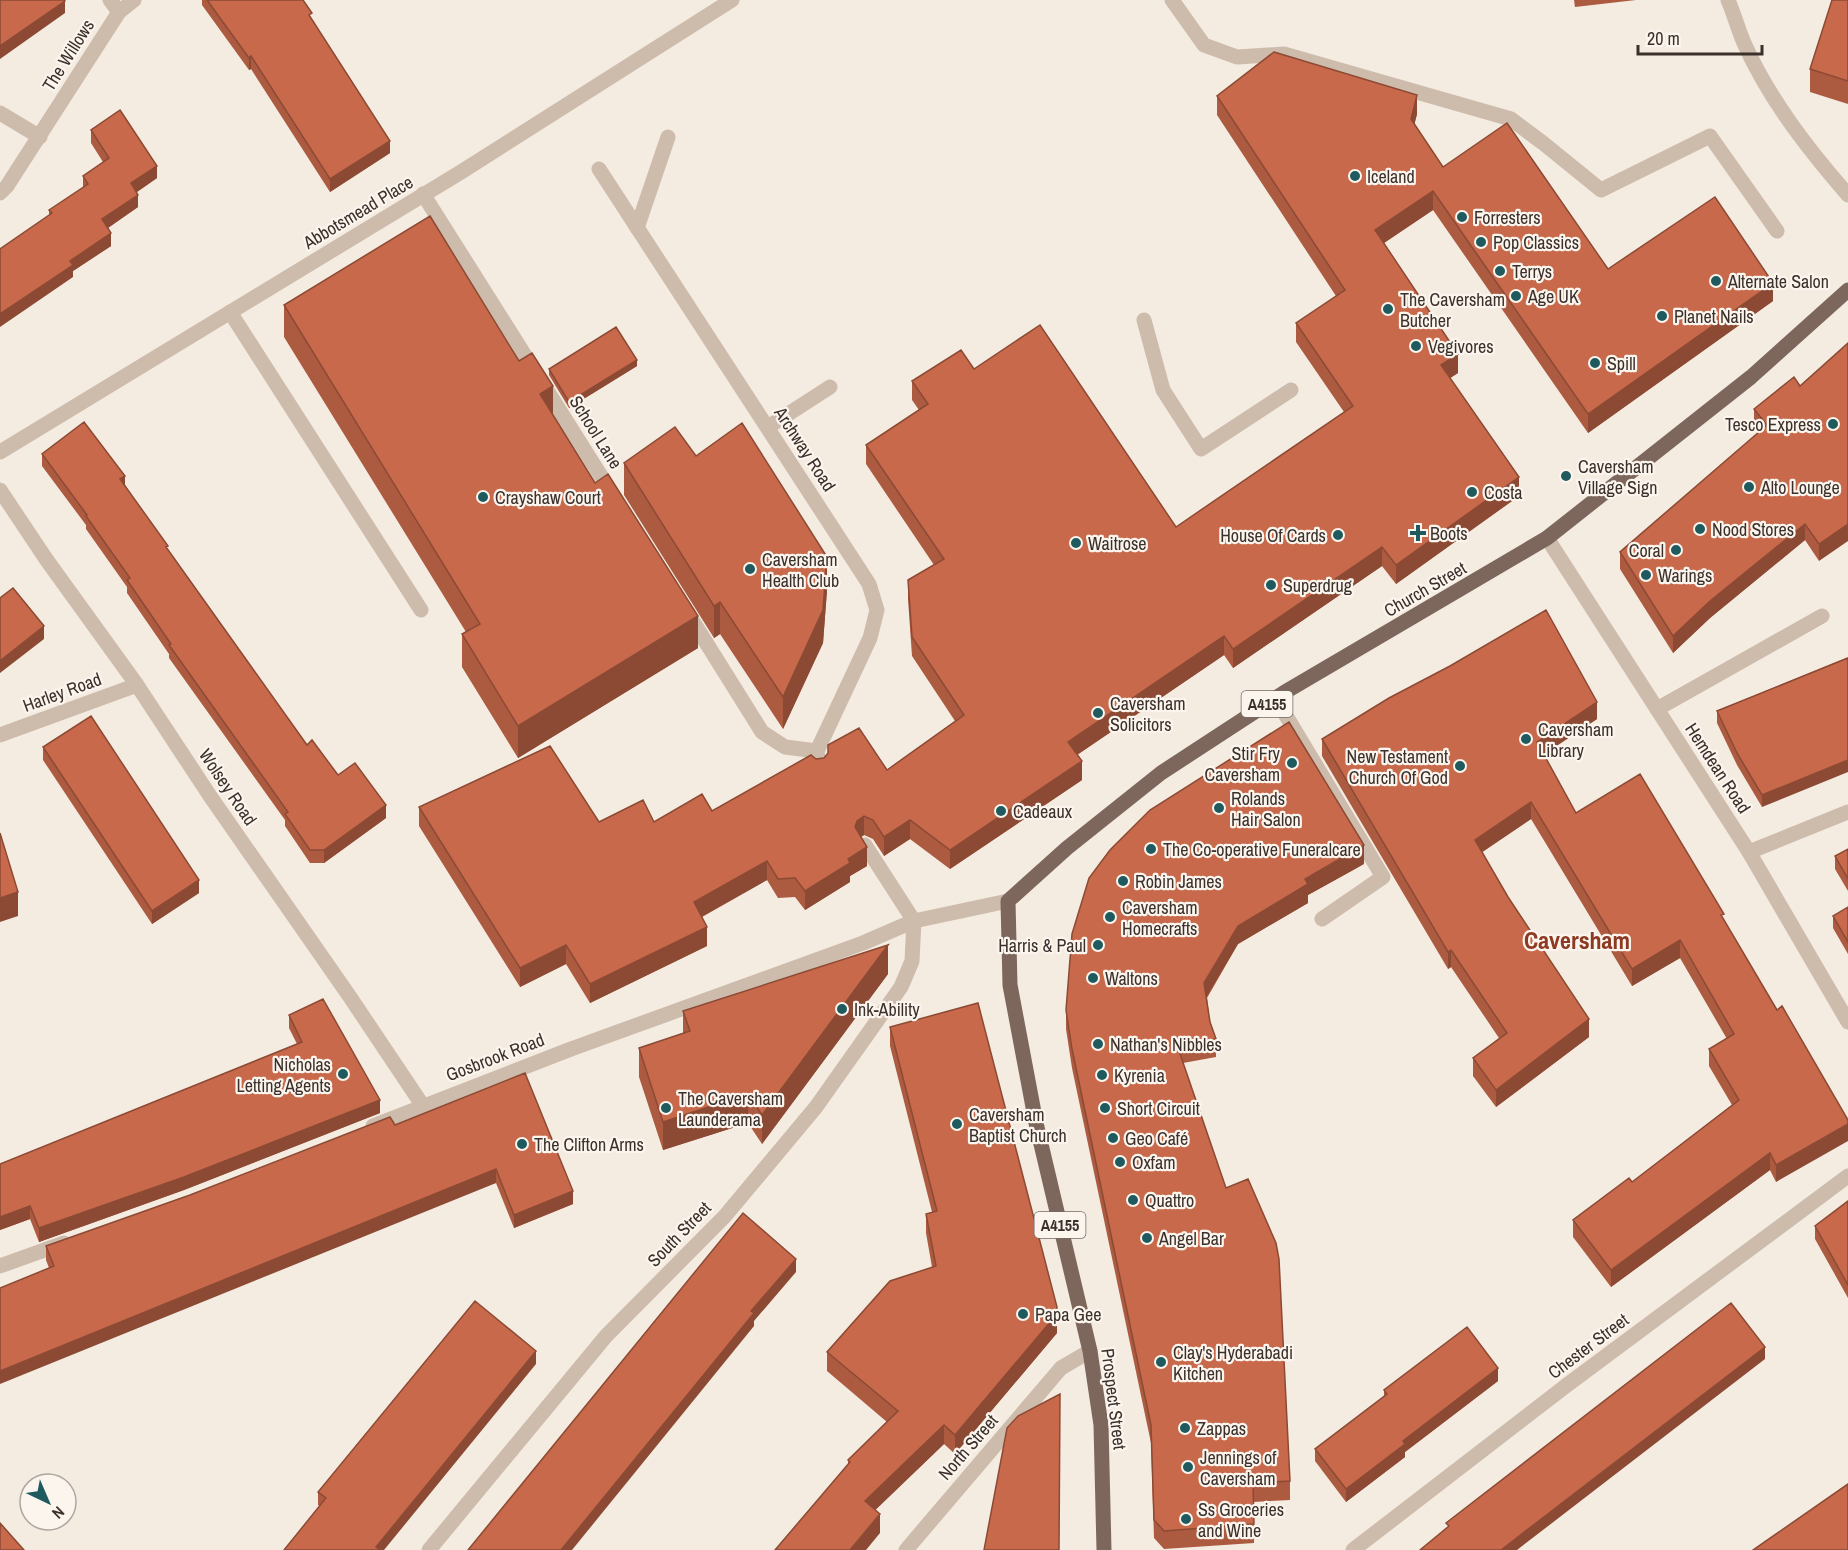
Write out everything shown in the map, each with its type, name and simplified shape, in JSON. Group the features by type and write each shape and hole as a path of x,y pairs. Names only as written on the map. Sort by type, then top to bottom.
{"main road":[{"name":"Church Street","path":"1008,901 1067,848 1161,772 1276,699 1547,538 1751,377 1848,291"},
{"name":"Prospect Street","path":"1008,901 1010,985 1036,1123 1090,1351 1101,1425 1104,1550"}],"street":[{"name":"The Willows","path":"0,193 40,136 114,6 134,0"},
{"name":"Abbotsmead Place","path":"0,452 423,195 732,0"},
{"path":"1172,0 1204,45 1237,57 1284,54 1511,119 1601,190 1710,136 1777,231"},
{"path":"1728,0 1744,44 1777,103 1848,195"},
{"path":"0,113 40,136"},
{"path":"637,228 668,137"},
{"name":"Archway Road","path":"599,169 868,584 878,610 870,638 817,751"},
{"name":"School Lane","path":"423,195 621,507"},
{"path":"230,312 421,610"},
{"path":"1144,320 1163,390 1201,449 1291,390"},
{"path":"768,427 830,387"},
{"name":"Wolsey Road","path":"0,490 46,559 137,686 423,1106"},
{"name":"Hemdean Road","path":"1547,538 1749,852 1848,1022"},
{"path":"678,598 762,732 785,747 817,751 819,769"},
{"path":"1657,709 1822,616"},
{"name":"Harley Road","path":"0,735 137,686"},
{"path":"1276,699 1383,877 1323,919"},
{"path":"1749,852 1848,812"},
{"path":"865,845 914,921"},
{"name":"Gosbrook Road","path":"359,1131 571,1049 863,943 914,921 1008,901"},
{"name":"South Street","path":"429,1550 606,1336 725,1216 816,1107 901,987 912,962 914,921"},
{"name":"Chester Street","path":"1353,1550 1577,1378 1848,1176"},
{"path":"0,1266 77,1238"},
{"name":"North Street","path":"906,1550 1061,1368 1090,1351"}],"building":[{"path":"0,0 64,0 65,1 0,46"},
{"path":"207,0 303,0 312,13 309,15 390,141 330,179 251,56 249,58"},
{"path":"1832,0 1848,0 1848,81 1810,69"},
{"path":"1274,52 1417,95 1411,119 1443,167 1507,123 1608,269 1715,197 1773,283 1588,414 1433,191 1375,230 1458,354 1441,365 1519,477 1396,565 1382,547 1233,649 1224,636 1068,742 1082,761 950,850 910,820 884,837 873,820 864,816 857,821 855,827 867,847 848,859 850,863 805,891 795,878 778,879 767,861 694,902 707,927 590,984 566,945 520,968 419,807 550,746 599,822 643,800 654,822 702,794 712,811 811,755 816,759 824,758 828,753 828,745 859,728 887,770 964,715 912,637 908,580 944,559 866,445 928,404 912,381 961,350 974,369 1040,325 1176,527 1353,406 1296,323 1345,290 1217,96"},
{"path":"120,110 157,166 131,183 138,195 102,219 111,233 70,261 73,265 0,314 0,249 52,213 49,210 88,184 83,176 109,158 91,130"},
{"name":"Crayshaw Court","path":"430,216 519,361 532,353 553,386 540,394 595,483 608,474 698,616 518,726 462,634 480,624 284,305"},
{"path":"616,327 637,360 569,402 549,369"},
{"path":"1848,343 1848,524 1819,544 1805,524 1710,601 1673,636 1620,552 1767,425 1754,409 1794,377 1800,386"},
{"path":"84,422 125,476 120,479 168,546 166,547 307,745 312,740 338,775 355,763 386,805 324,850 310,850 285,814 288,812 169,645 171,644 127,580 130,578 42,454"},
{"path":"742,423 827,557 823,610 783,697 720,602 714,606 624,463 675,427 696,456"},
{"path":"13,588 44,626 0,661 0,598"},
{"path":"1546,610 1597,702 1537,742 1576,813 1640,774 1724,914 1721,915 1777,1010 1782,1006 1848,1120 1848,1124 1776,1165 1770,1153 1611,1270 1573,1220 1629,1178 1632,1182 1739,1100 1709,1049 1734,1034 1680,940 1632,969 1531,802 1475,840 1508,897 1589,1019 1496,1090 1473,1058 1507,1033 1451,950 1448,952 1322,739 1389,698 1450,666"},
{"path":"1848,658 1848,760 1762,795 1737,753 1717,711"},
{"path":"91,716 199,880 152,911 43,747"},
{"path":"1289,722 1364,845 1305,879 1308,884 1238,926 1204,983 1210,1022 1216,1039 1177,1045 1226,1188 1248,1179 1276,1243 1279,1259 1290,1481 1253,1483 1254,1524 1164,1531 1154,1520 1151,1425 1072,1049 1066,1010 1072,934 1089,878 1110,850 1150,810"},
{"path":"0,833 18,892 0,898"},
{"path":"1848,849 1848,879 1835,856"},
{"path":"1848,907 1848,942 1833,916"},
{"path":"888,945 762,1115 748,1094 663,1122 639,1048 690,1031 683,1011"},
{"path":"323,999 380,1100 184,1177 39,1228 30,1206 0,1217 0,1164 302,1042 289,1015"},
{"path":"978,1003 1057,1314 955,1435 944,1425 865,1501 880,1514 850,1550 775,1550 850,1462 848,1460 898,1411 827,1352 890,1281 936,1266 926,1214 937,1211 890,1027"},
{"path":"525,1073 573,1191 514,1215 496,1169 0,1371 0,1288 54,1266 46,1246 190,1195 390,1117 395,1125"},
{"path":"1848,1201 1848,1285 1815,1226"},
{"path":"743,1213 796,1259 751,1311 754,1313 561,1550 468,1550"},
{"path":"475,1301 536,1351 376,1547 378,1550 284,1550 326,1498 318,1492"},
{"path":"1731,1303 1765,1347 1501,1550 1420,1550 1449,1526 1446,1523"},
{"path":"1467,1327 1498,1368 1403,1441 1405,1444 1346,1489 1315,1449 1387,1394 1384,1390"},
{"path":"1060,1394 1059,1550 984,1550 1007,1428 1018,1416"},
{"path":"1848,1484 1848,1550 1753,1550"},
{"path":"0,1523 24,1550 0,1550"}],"place":[{"name":"Iceland","path":"1355,176"},
{"name":"Forresters","path":"1462,217"},
{"name":"Pop Classics","path":"1481,242"},
{"name":"Terrys","path":"1500,271"},
{"name":"Alternate Salon","path":"1716,281"},
{"name":"Age UK","path":"1516,296"},
{"name":"The Caversham Butcher","path":"1388,309"},
{"name":"Planet Nails","path":"1662,316"},
{"name":"Vegivores","path":"1416,346"},
{"name":"Spill","path":"1595,363"},
{"name":"Tesco Express","path":"1833,424"},
{"name":"Caversham Village Sign","path":"1566,476"},
{"name":"Alto Lounge","path":"1749,487"},
{"name":"Costa","path":"1472,492"},
{"name":"Crayshaw Court","path":"483,497"},
{"name":"Nood Stores","path":"1700,529"},
{"name":"Boots","path":"1418,533"},
{"name":"House Of Cards","path":"1338,535"},
{"name":"Waitrose","path":"1076,543"},
{"name":"Coral","path":"1676,550"},
{"name":"Caversham Health Club","path":"750,569"},
{"name":"Warings","path":"1646,575"},
{"name":"Superdrug","path":"1271,585"},
{"name":"Caversham Solicitors","path":"1098,713"},
{"name":"Caversham Library","path":"1526,739"},
{"name":"Stir Fry Caversham","path":"1292,763"},
{"name":"New Testament Church Of God","path":"1460,766"},
{"name":"Rolands Hair Salon","path":"1219,808"},
{"name":"Cadeaux","path":"1001,811"},
{"name":"The Co-operative Funeralcare","path":"1151,849"},
{"name":"Robin James","path":"1123,881"},
{"name":"Caversham Homecrafts","path":"1110,917"},
{"name":"Harris & Paul","path":"1098,945"},
{"name":"Waltons","path":"1093,978"},
{"name":"Ink-Ability","path":"842,1009"},
{"name":"Nathan's Nibbles","path":"1098,1044"},
{"name":"Nicholas Letting Agents","path":"343,1074"},
{"name":"Kyrenia","path":"1102,1075"},
{"name":"The Caversham Launderama","path":"666,1108"},
{"name":"Short Circuit","path":"1105,1108"},
{"name":"Caversham Baptist Church","path":"957,1124"},
{"name":"Geo Café","path":"1113,1138"},
{"name":"The Clifton Arms","path":"522,1144"},
{"name":"Oxfam","path":"1120,1162"},
{"name":"Quattro","path":"1133,1200"},
{"name":"Angel Bar","path":"1147,1238"},
{"name":"Papa Gee","path":"1023,1314"},
{"name":"Clay's Hyderabadi Kitchen","path":"1161,1362"},
{"name":"Zappas","path":"1185,1428"},
{"name":"Jennings of Caversham","path":"1188,1467"},
{"name":"Ss Groceries and Wine","path":"1186,1519"}],"district":[{"name":"Caversham","path":"1577,940"}]}
